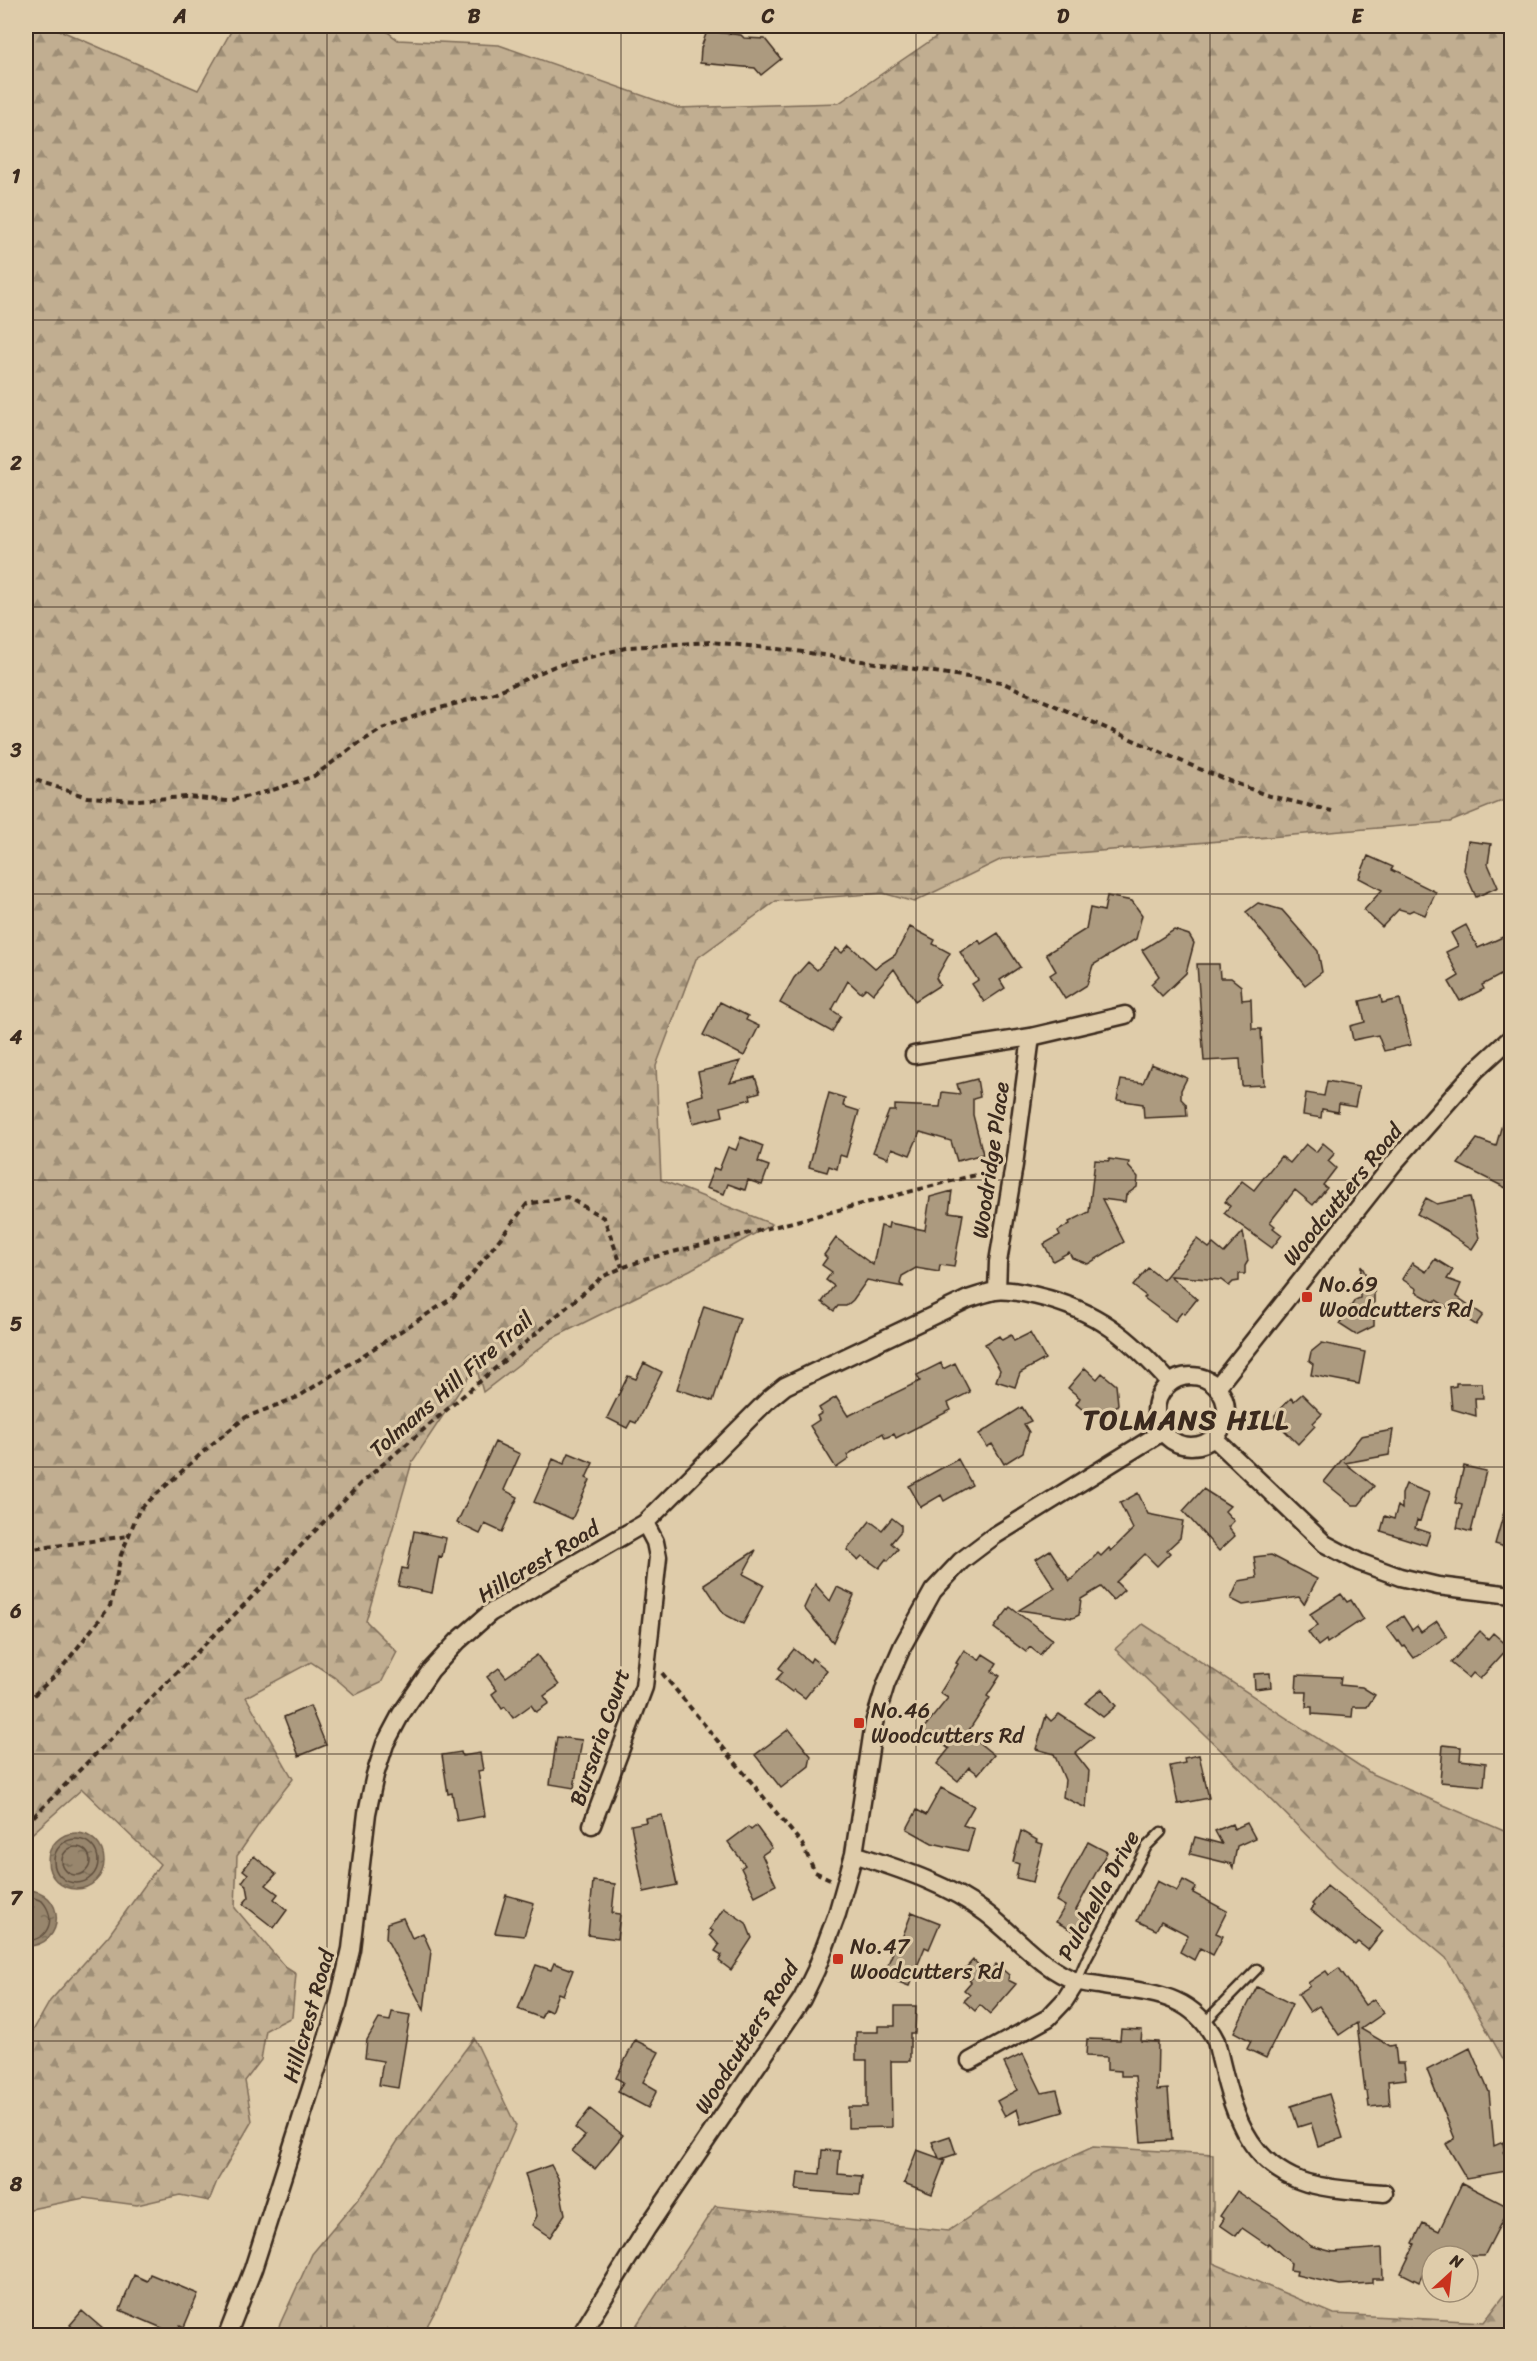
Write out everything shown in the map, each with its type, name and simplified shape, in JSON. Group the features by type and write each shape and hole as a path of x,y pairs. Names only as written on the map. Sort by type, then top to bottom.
{"street":[{"path":"914,1055 1031,1037 1125,1015"},
{"name":"Woodridge Place","path":"997,1291 998,1262 1031,1037"},
{"name":"Woodcutters Road","path":"1217,1387 1394,1163 1476,1070 1512,1037"},
{"name":"Hillcrest Road","path":"227,2336 253,2269 338,2004 351,1949 367,1813 375,1775 385,1744 400,1714 431,1670 490,1613 645,1523 768,1399 785,1386 968,1299 997,1291 1025,1293 1052,1299 1098,1318 1132,1344 1170,1383"},
{"path":"1190,1376 1200,1378 1217,1387 1226,1408 1225,1419 1214,1438 1204,1444 1181,1445 1162,1432 1157,1422 1157,1400 1162,1390 1170,1383 1190,1376"},
{"name":"Woodcutters Road","path":"580,2336 646,2228 802,1999 816,1970 837,1914 854,1854 874,1723 886,1684 903,1645 933,1591 961,1561 994,1536 1162,1432"},
{"path":"1214,1438 1325,1544 1359,1563 1400,1577 1438,1586 1512,1595"},
{"name":"Bursaria Court","path":"592,1825 644,1687 658,1557 655,1542 645,1523"},
{"name":"Pulchella Drive","path":"854,1854 906,1871 948,1889 986,1913 1042,1962 1077,1982 1170,1998 1194,2011 1216,2041 1235,2112 1248,2138 1264,2158 1277,2169 1308,2183 1384,2193"},
{"path":"970,2061 1048,2018 1061,2005 1077,1982"}],"lane":[{"name":"Pulchella Drive","path":"1077,1982 1147,1846 1161,1832"},
{"path":"1204,2022 1257,1969"}],"path":[{"path":"26,777 87,797 137,800 188,797 228,801 270,791 314,776 382,729 426,712 494,693 555,666 629,648 711,642 796,651 1001,682 1197,768 1266,795 1332,811"},
{"name":"Tolmans Hill Fire Trail","path":"26,1824 244,1605 361,1483 602,1277 622,1267 676,1251 1014,1165"},
{"path":"26,1702 57,1674 110,1606 121,1555 139,1510 212,1444 246,1417 298,1397 454,1297 528,1204 567,1197 604,1218 622,1267"},
{"path":"26,1550 128,1536"},
{"path":"675,1689 802,1844 815,1872"}],"green space":[{"path":"26,26 50,26 198,90 234,26 380,26 398,40 499,45 678,108 839,103 952,26 1480,26 1511,36 1512,797 1450,822 1002,859 914,902 883,893 776,901 696,959 656,1066 661,1180 772,1224 690,1270 553,1338 483,1392 476,1366 412,1462 366,1621 397,1652 381,1683 355,1695 334,1677 311,1662 246,1697 293,1779 237,1856 235,1908 285,1967 296,1974 292,2017 266,2030 261,2060 245,2081 252,2121 217,2181 209,2201 180,2195 137,2205 84,2198 26,2210 26,2043 50,2001 109,1935 160,1864 82,1789 26,1839"},
{"path":"1143,1624 1372,1774 1511,1834 1511,2073 1446,1958 1337,1866 1250,1778 1115,1649"},
{"path":"474,2038 516,2126 438,2306 422,2335 277,2335 312,2254 367,2188 399,2139"},
{"path":"1093,2147 1213,2154 1213,2263 1334,2314 1484,2322 1511,2287 1511,2335 630,2335 715,2206 948,2231 1035,2173"}],"water":[{"path":"76,1833 87,1835 96,1841 102,1850 104,1861 102,1872 96,1881 87,1887 76,1889 65,1887 56,1881 50,1872 48,1861 50,1850 56,1841 65,1835"},
{"path":"26,1890 39,1892 49,1898 56,1918 55,1928 49,1938 39,1944 26,1946"}],"building":[{"path":"707,31 741,35 744,38 765,39 781,59 761,75 755,68 700,63 701,48"},
{"path":"1468,841 1491,844 1488,864 1498,887 1476,897 1464,870"},
{"path":"1368,856 1393,867 1391,870 1436,892 1425,915 1413,910 1409,912 1399,909 1382,927 1364,910 1382,890 1359,878"},
{"path":"1107,896 1132,901 1142,915 1136,939 1093,965 1087,985 1065,999 1050,975 1056,971 1046,954 1086,929 1090,908 1104,911"},
{"path":"1258,903 1282,910 1318,951 1322,972 1305,985 1246,912"},
{"path":"1466,925 1478,948 1512,933 1512,969 1482,985 1484,989 1460,1001 1449,982 1459,976 1446,952 1458,946 1451,933"},
{"path":"910,927 935,940 933,944 950,953 936,978 940,985 915,1001 894,969 873,994 866,988 861,993 848,981 832,1010 841,1016 832,1032 780,1003 794,978 808,962 817,970 836,948 842,953 849,945 875,968 895,955"},
{"path":"1174,930 1189,935 1194,943 1186,973 1162,996 1151,984 1159,976 1142,950"},
{"path":"998,933 1020,967 1000,980 1005,988 984,1002 972,984 978,980 960,952 979,940 981,944"},
{"path":"1197,964 1219,964 1220,978 1231,978 1241,986 1242,1000 1251,999 1252,1029 1261,1029 1264,1085 1242,1086 1240,1059 1204,1061"},
{"path":"1381,996 1382,1003 1400,999 1411,1045 1384,1051 1378,1035 1353,1040 1350,1026 1365,1022 1360,1001"},
{"path":"720,1002 748,1016 746,1020 759,1026 744,1056 703,1035"},
{"path":"741,1061 730,1083 755,1077 760,1092 750,1095 751,1099 721,1107 723,1116 693,1123 687,1100 703,1095 698,1072"},
{"path":"1151,1064 1187,1078 1181,1090 1181,1099 1186,1104 1187,1116 1144,1118 1143,1104 1117,1100 1121,1080 1143,1083"},
{"path":"977,1079 980,1097 973,1099 973,1115 983,1154 957,1161 951,1141 920,1132 910,1155 892,1148 888,1158 873,1152 889,1111 895,1111 895,1105 940,1107 942,1092 960,1094 957,1084"},
{"path":"1327,1081 1359,1087 1355,1107 1339,1104 1338,1112 1322,1109 1321,1118 1303,1115 1306,1093 1324,1096"},
{"path":"829,1093 845,1098 843,1106 859,1111 846,1157 840,1155 837,1169 829,1166 827,1172 809,1167"},
{"path":"1507,1106 1512,1107 1512,1191 1458,1164 1477,1139 1496,1146"},
{"path":"741,1137 763,1146 758,1162 769,1166 762,1185 748,1180 745,1190 728,1184 724,1194 706,1188 714,1168 719,1170 728,1147 736,1150"},
{"path":"1323,1143 1335,1153 1328,1161 1336,1168 1323,1185 1327,1188 1313,1205 1295,1190 1270,1222 1275,1226 1273,1228 1282,1235 1272,1248 1224,1213 1230,1206 1225,1202 1242,1181 1254,1190 1281,1156 1290,1163 1306,1144 1316,1152"},
{"path":"1109,1159 1129,1162 1128,1166 1138,1177 1137,1187 1126,1195 1125,1202 1102,1199 1124,1242 1088,1264 1072,1258 1069,1252 1053,1261 1044,1244 1060,1235 1058,1231 1070,1224 1069,1222 1089,1212 1095,1160 1109,1161"},
{"path":"952,1191 949,1212 963,1214 954,1267 940,1265 939,1272 916,1268 902,1276 900,1284 904,1287 867,1280 853,1300 846,1306 838,1306 834,1311 822,1302 834,1286 826,1280 832,1272 822,1265 827,1258 824,1255 836,1238 873,1265 881,1226 888,1228 889,1223 925,1230 930,1197"},
{"path":"1470,1197 1479,1238 1472,1249 1449,1232 1417,1214 1426,1198 1437,1204"},
{"path":"1243,1232 1248,1261 1245,1274 1239,1274 1239,1281 1229,1286 1221,1280 1170,1276 1197,1299 1185,1314 1182,1312 1175,1321 1144,1298 1146,1296 1133,1286 1148,1268 1163,1280 1197,1239 1209,1248 1213,1244 1224,1253"},
{"path":"1435,1259 1453,1270 1447,1279 1461,1284 1456,1296 1483,1315 1476,1325 1436,1300 1434,1302 1416,1292 1417,1289 1402,1279 1412,1263 1426,1272"},
{"path":"1361,1265 1374,1291 1374,1326 1356,1335 1339,1324 1355,1300 1360,1298"},
{"path":"704,1306 740,1318 713,1401 677,1389"},
{"path":"1030,1333 1045,1359 1020,1373 1015,1387 996,1381 1000,1370 985,1344 999,1336 1002,1340 1011,1335 1014,1341"},
{"path":"1322,1343 1365,1352 1359,1384 1311,1375 1313,1364 1309,1361 1311,1352"},
{"path":"644,1363 662,1372 636,1423 631,1421 627,1428 607,1418 628,1376 636,1379"},
{"path":"941,1363 943,1369 955,1363 970,1392 948,1403 951,1410 896,1438 894,1434 885,1438 883,1433 847,1455 849,1459 836,1468 810,1426 819,1420 817,1416 822,1413 819,1408 836,1397 848,1416 920,1381 917,1375"},
{"path":"1085,1368 1097,1379 1102,1373 1116,1385 1118,1404 1111,1414 1089,1415 1076,1404 1080,1398 1068,1388"},
{"path":"1456,1383 1482,1383 1483,1398 1475,1398 1476,1416 1452,1409 1450,1387 1456,1386"},
{"path":"1302,1394 1322,1414 1313,1423 1315,1426 1298,1444 1279,1425 1275,1425 1275,1415 1291,1398 1294,1401"},
{"path":"1022,1407 1031,1421 1024,1424 1029,1432 1023,1452 1004,1464 992,1444 987,1447 979,1434"},
{"path":"1393,1430 1389,1455 1345,1463 1374,1486 1359,1505 1353,1505 1324,1482 1361,1436"},
{"path":"495,1442 520,1454 504,1490 518,1497 502,1532 485,1524 480,1534 457,1523"},
{"path":"569,1453 593,1463 586,1478 590,1480 572,1519 534,1502 553,1459 564,1464"},
{"path":"958,1459 972,1485 944,1501 941,1495 921,1507 909,1486"},
{"path":"1464,1466 1486,1471 1471,1532 1457,1528 1462,1505 1455,1503"},
{"path":"1406,1484 1429,1493 1420,1521 1417,1520 1415,1528 1430,1533 1426,1545 1381,1531 1385,1516 1394,1519 1398,1506 1402,1509 1402,1494"},
{"path":"1203,1489 1230,1506 1225,1511 1234,1521 1228,1527 1235,1536 1219,1551 1183,1511"},
{"path":"1138,1493 1148,1514 1183,1521 1180,1538 1167,1550 1170,1553 1157,1566 1145,1554 1116,1582 1124,1590 1113,1600 1101,1587 1081,1599 1079,1615 1073,1618 1019,1610 1055,1588 1036,1559 1050,1550 1070,1581 1098,1553 1101,1556 1109,1548 1111,1551 1133,1529 1120,1503"},
{"path":"1507,1502 1512,1502 1512,1549 1495,1544"},
{"path":"892,1518 901,1525 901,1531 891,1543 898,1549 879,1568 862,1556 858,1560 847,1550 870,1521 882,1530"},
{"path":"414,1531 446,1538 442,1557 439,1556 432,1593 398,1586 402,1568 407,1569"},
{"path":"756,1550 743,1574 764,1585 743,1624 724,1614 704,1584"},
{"path":"1271,1555 1317,1579 1304,1604 1299,1597 1243,1605 1231,1599 1239,1581 1257,1578 1254,1557"},
{"path":"815,1584 830,1601 837,1587 854,1595 833,1642 804,1608"},
{"path":"1341,1594 1347,1602 1351,1600 1363,1619 1327,1643 1326,1640 1318,1646 1308,1632 1318,1625 1310,1614"},
{"path":"1010,1607 1052,1639 1040,1655 1030,1647 1026,1652 994,1628"},
{"path":"1403,1616 1412,1630 1417,1626 1421,1632 1437,1621 1447,1636 1414,1658 1387,1627"},
{"path":"1480,1631 1488,1639 1493,1633 1509,1647 1480,1679 1473,1673 1469,1678 1451,1663"},
{"path":"794,1649 810,1662 812,1658 827,1670 805,1698 776,1680 783,1672 779,1668"},
{"path":"964,1650 979,1660 983,1654 997,1663 992,1671 1000,1676 987,1696 990,1698 967,1733 994,1755 978,1774 969,1767 958,1781 937,1764 949,1749 923,1729 948,1698 940,1693"},
{"path":"537,1655 559,1685 544,1696 549,1703 536,1712 531,1705 513,1718 505,1707 502,1709 492,1694 497,1690 487,1677 499,1668 506,1677"},
{"path":"1270,1673 1271,1687 1255,1689 1254,1674"},
{"path":"1297,1675 1341,1677 1340,1685 1362,1687 1375,1695 1367,1707 1353,1707 1352,1717 1312,1714 1312,1707 1306,1707 1307,1692 1296,1692"},
{"path":"1102,1689 1116,1706 1103,1717 1085,1703"},
{"path":"310,1706 326,1745 299,1756 284,1717"},
{"path":"1059,1714 1094,1737 1075,1753 1089,1771 1086,1808 1063,1797 1065,1780 1054,1754 1036,1749 1046,1716 1051,1721"},
{"path":"789,1729 811,1756 809,1766 781,1788 755,1755"},
{"path":"557,1737 582,1740 574,1788 550,1784"},
{"path":"1443,1745 1461,1747 1460,1760 1486,1763 1484,1786 1440,1782"},
{"path":"461,1752 462,1756 480,1753 483,1770 478,1771 485,1816 457,1821 452,1793 448,1794 442,1755"},
{"path":"1199,1755 1209,1798 1178,1804 1170,1766 1185,1763 1184,1758"},
{"path":"941,1788 974,1806 963,1825 974,1829 968,1851 932,1843 907,1829 917,1810 926,1815"},
{"path":"662,1815 677,1885 644,1892 631,1825 646,1822 645,1818"},
{"path":"1247,1823 1255,1838 1237,1846 1233,1868 1231,1864 1190,1854 1195,1837 1222,1844 1215,1831 1232,1824 1234,1829"},
{"path":"756,1826 772,1848 762,1855 776,1885 755,1896 741,1868 745,1865 728,1842 748,1827 751,1830"},
{"path":"1021,1831 1037,1840 1036,1842 1043,1844 1033,1882 1016,1878 1019,1864 1013,1862"},
{"path":"1088,1842 1107,1852 1076,1910 1084,1914 1075,1932 1056,1922 1065,1906 1056,1901"},
{"path":"254,1856 276,1874 266,1885 278,1894 274,1899 287,1910 274,1928 243,1904 249,1897 247,1886 242,1882 248,1874 243,1870"},
{"path":"1183,1880 1196,1887 1193,1893 1227,1911 1216,1933 1223,1936 1213,1955 1200,1948 1194,1960 1180,1952 1188,1935 1161,1921 1156,1930 1137,1921 1157,1881 1177,1891"},
{"path":"593,1881 615,1884 612,1913 620,1914 617,1939 588,1935"},
{"path":"1327,1886 1383,1931 1368,1950 1358,1942 1355,1945 1311,1910 1314,1906 1312,1904"},
{"path":"506,1895 534,1903 524,1936 495,1933"},
{"path":"724,1908 746,1923 752,1938 731,1970 719,1961 722,1955 715,1951 719,1945 710,1935 713,1931 710,1929"},
{"path":"912,1912 940,1923 929,1949 925,1947 909,1986 883,1976 896,1945 899,1946"},
{"path":"403,1918 412,1938 423,1933 431,1951 424,2010 386,1938 387,1923"},
{"path":"973,1960 988,1973 996,1964 1009,1975 1008,1980 1016,1984 990,2014 980,2005 975,2011 964,2001 970,1995 964,1990 972,1978 963,1971"},
{"path":"554,1963 573,1970 563,1995 558,1993 551,2012 545,2009 541,2018 518,2009 536,1965 551,1970"},
{"path":"1339,1968 1365,2005 1374,1999 1384,2013 1361,2029 1390,2046 1395,2045 1397,2063 1404,2063 1406,2079 1388,2081 1390,2105 1369,2107 1357,2023 1339,2035 1319,2006 1310,2012 1298,1994 1310,1986 1308,1983 1326,1971 1329,1975"},
{"path":"1257,1987 1292,2004 1266,2058 1247,2049 1251,2041 1234,2032"},
{"path":"895,2006 916,2006 915,2033 910,2033 910,2061 891,2061 892,2127 848,2128 848,2107 867,2107 867,2060 856,2060 856,2032 878,2032 878,2026 895,2026"},
{"path":"392,2012 410,2015 398,2088 379,2085 383,2061 365,2058 367,2040 379,2019 390,2021"},
{"path":"1121,2029 1142,2030 1141,2041 1158,2042 1157,2090 1168,2089 1172,2140 1141,2142 1135,2076 1121,2076 1121,2071 1107,2070 1107,2057 1086,2056 1087,2039 1120,2040"},
{"path":"635,2040 659,2052 643,2082 657,2090 648,2108 618,2092 623,2082 616,2078"},
{"path":"1470,2048 1489,2092 1494,2146 1503,2142 1507,2171 1466,2178 1446,2144 1455,2139 1427,2070"},
{"path":"1023,2054 1042,2093 1057,2090 1063,2112 1021,2124 1017,2109 1005,2116 997,2101 1017,2090 1004,2063"},
{"path":"1329,2094 1343,2138 1318,2146 1311,2123 1298,2127 1291,2106"},
{"path":"590,2109 623,2135 595,2169 572,2151 585,2136 575,2128"},
{"path":"950,2136 956,2154 941,2159 945,2160 932,2194 904,2183 917,2150 939,2158 932,2142"},
{"path":"822,2150 840,2151 838,2174 862,2176 860,2195 796,2190 798,2172 820,2174"},
{"path":"551,2165 558,2178 565,2214 550,2237 532,2225 537,2216 525,2174"},
{"path":"1462,2183 1509,2207 1484,2256 1480,2256 1480,2244 1420,2244 1419,2282 1401,2273 1423,2223 1439,2231"},
{"path":"1237,2191 1280,2220 1311,2246 1333,2252 1382,2248 1383,2279 1372,2279 1372,2283 1340,2285 1296,2275 1297,2271 1290,2270 1291,2263 1268,2243 1267,2245 1242,2228 1236,2236 1220,2225 1224,2219 1220,2216"},
{"path":"150,2274 198,2294 184,2327 180,2325 176,2334 120,2310 134,2275 147,2281"},
{"path":"82,2311 111,2336 82,2336 70,2325"}],"place":[{"name":"No.69 Woodcutters Rd","path":"1307,1297"},
{"name":"No.46 Woodcutters Rd","path":"859,1723"},
{"name":"No.47 Woodcutters Rd","path":"838,1959"}],"district":[{"name":"TOLMANS HILL","path":"1186,1419"}]}
